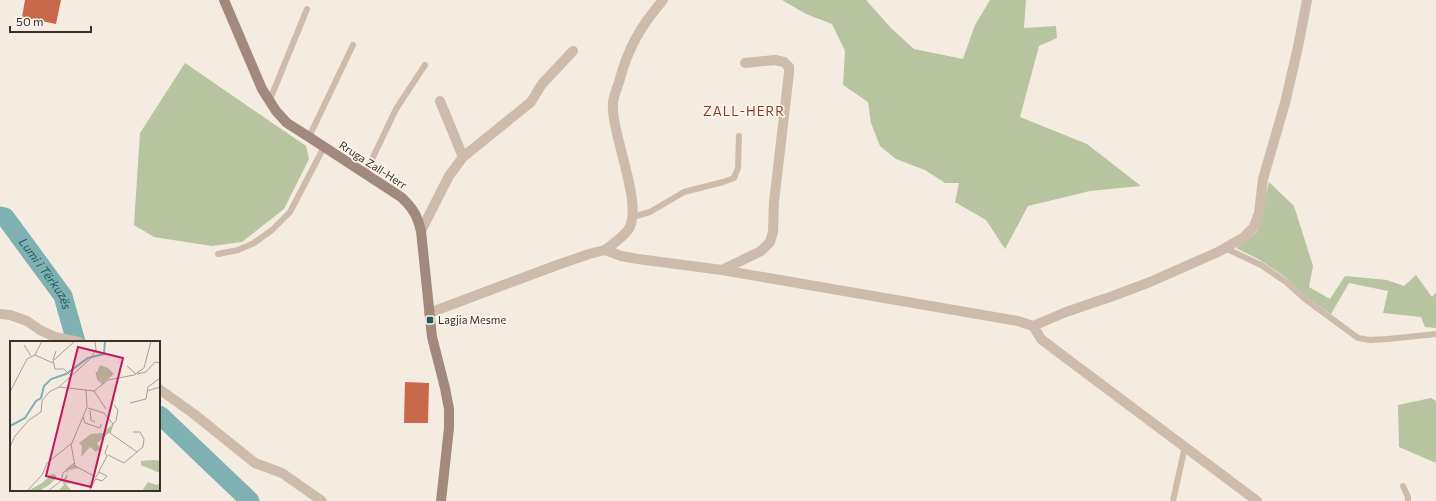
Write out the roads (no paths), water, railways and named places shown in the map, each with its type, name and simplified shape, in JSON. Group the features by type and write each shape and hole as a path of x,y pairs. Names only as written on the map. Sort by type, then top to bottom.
{"street":[{"name":"Rruga Zall-Herr","path":"224,0 262,89 269,102 287,123 401,197 412,207 418,218 421,231 432,338 449,409 449,428 441,501"},
{"path":"429,313 560,264 605,250 629,229 633,217 632,205 623,156 613,115 613,102 624,63 634,40 663,0"},
{"path":"1033,326 1066,312 1150,282 1225,248 1244,237 1254,227 1259,213 1263,178 1285,103 1307,0"},
{"path":"421,231 449,176 463,157 531,102 542,84 573,51"},
{"path":"722,270 761,251 770,242 774,232 774,202 789,67 784,62 775,60 745,63"},
{"path":"440,101 463,157"},
{"path":"605,250 621,256 722,270 1018,321 1033,326 1041,339 1257,501"},
{"path":"0,314 10,315 27,321 40,330 55,337 74,341"},
{"path":"160,391 194,414 255,463 282,473 322,501"}],"lane":[{"path":"269,102 306,9"},
{"path":"308,137 353,45"},
{"path":"365,174 396,109 425,65"},
{"path":"633,217 650,212 684,192 734,178 738,168 739,136"},
{"path":"218,254 238,250 254,243 272,230 290,212 324,147"},
{"path":"1225,248 1260,265 1286,282 1304,299 1358,338 1370,340 1436,334"},
{"path":"1173,501 1185,446"},
{"path":"1403,486 1408,497 1408,501"}],"waterway":[{"name":"Lumi i Tërkuzës","path":"0,216 5,217 63,296 76,341"},
{"name":"Lumi i Tërkuzës","path":"160,416 250,501"}],"place":[{"name":"Lagjia Mesme","path":"430,320"}],"district":[{"name":"ZALL-HERR","path":"744,111"}]}
